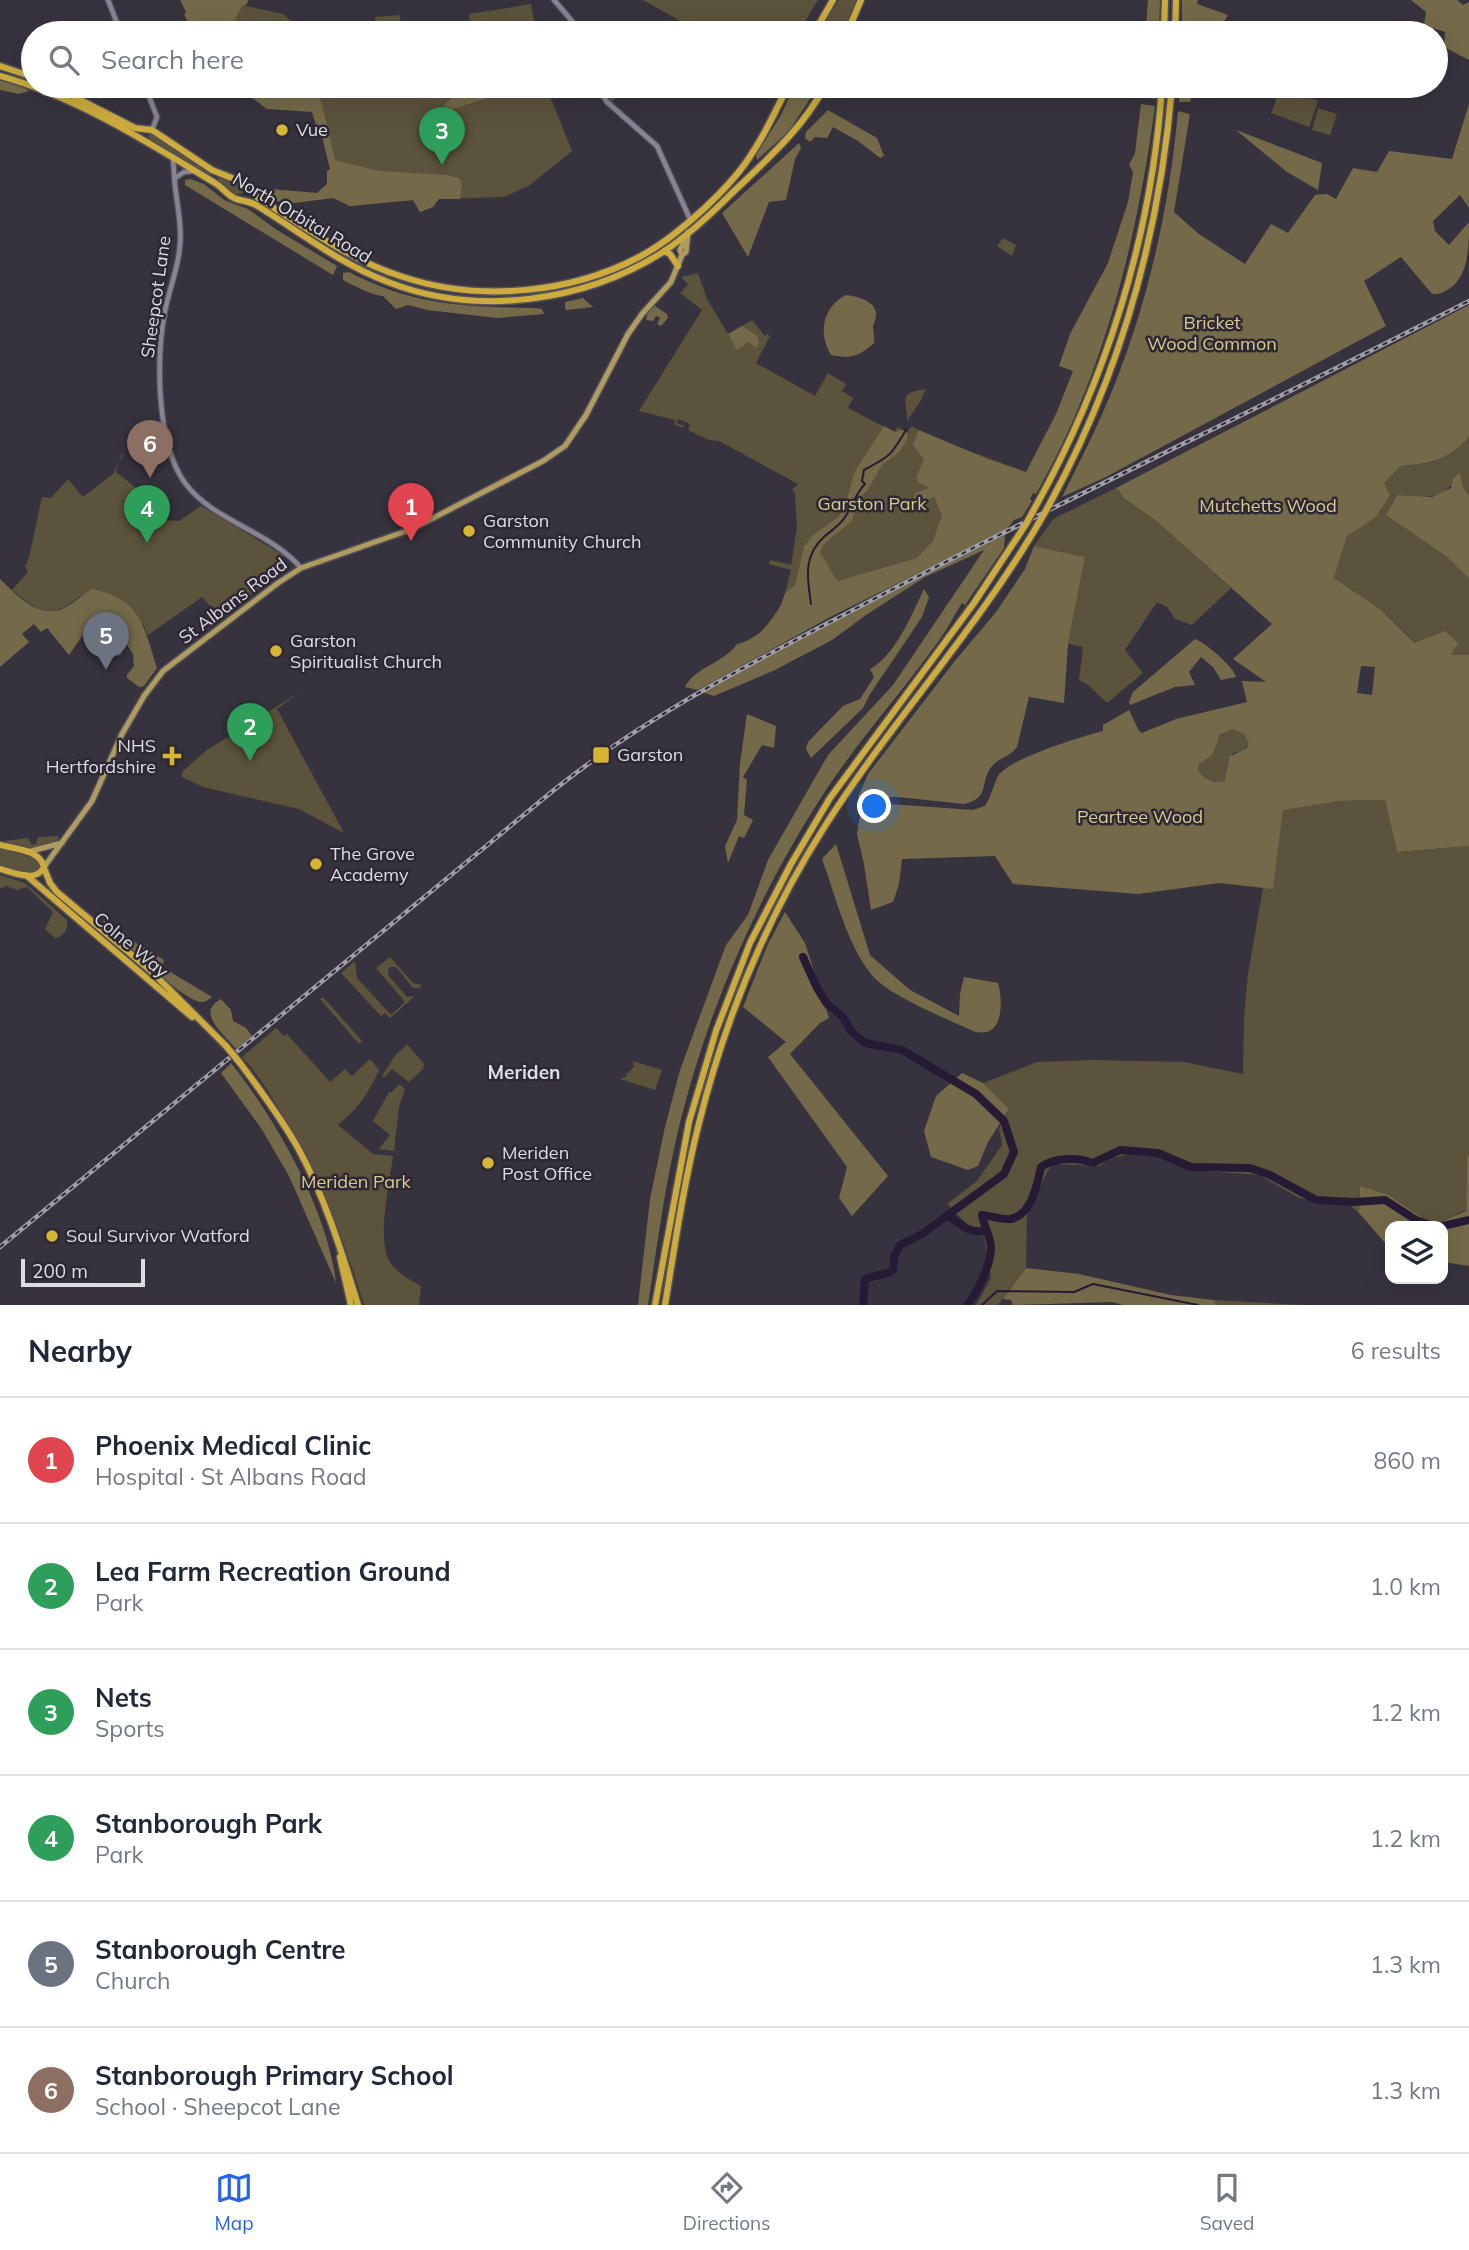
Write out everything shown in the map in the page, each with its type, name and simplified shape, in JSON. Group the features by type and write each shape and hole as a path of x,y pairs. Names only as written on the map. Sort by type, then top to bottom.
{"highway":[{"path":"821,21 833,0"},
{"path":"852,21 861,0"},
{"path":"1164,21 1165,0"},
{"path":"1175,21 1176,0"},
{"path":"0,66 21,73"},
{"name":"North Orbital Road","path":"0,76 21,84"},
{"name":"North Orbital Road","path":"58,98 173,158 232,196 253,203 327,251 374,276 402,287 448,298 508,300 569,291 627,271 664,251 688,234 723,202 791,134 809,113 817,98"},
{"name":"North Orbital Road","path":"76,98 135,128 149,130 212,170 244,183 293,219 369,263 401,277 452,289 502,291 551,286 618,266 663,242 728,185 751,155 782,98"},
{"path":"655,1305 688,1122 716,1031 750,943 790,864 830,798 974,603 1026,524 1081,416 1117,318 1146,207 1161,98"},
{"path":"665,1305 688,1169 710,1080 741,992 774,918 845,795 984,608 1044,514 1095,410 1127,322 1158,198 1171,98"},
{"path":"147,144 145,135 149,130"},
{"path":"242,200 248,188"},
{"path":"690,219 701,216 716,202 723,202"},
{"path":"663,242 688,234"},
{"path":"664,251 670,254 678,266"},
{"path":"0,845 27,852"},
{"name":"Colne Way","path":"27,852 40,857 50,883 57,892 151,971 240,1063 299,1149 320,1196 358,1305"},
{"path":"0,869 37,875 44,867"},
{"name":"Colne Way","path":"26,875 217,1037"},
{"name":"Colne Way","path":"340,1251 340,1264 351,1305"}],"main road":[{"name":"St Albans Road","path":"44,867 92,801 122,734 159,675 300,568 412,529 541,463 571,439 628,334 671,282 688,245 690,219"},
{"path":"27,852 62,843"}],"street":[{"path":"108,0 116,21"},
{"path":"554,0 572,21"},
{"path":"149,130 157,117 150,98"},
{"path":"604,98 657,146 690,219"},
{"name":"Sheepcot Lane","path":"173,158 180,243 160,345 161,391 167,438 183,479 191,490 205,502 283,550 300,568"},
{"path":"175,178 184,172 196,171"}],"green space":[{"path":"180,0 248,0 234,21 188,21 184,15 186,12"},
{"path":"643,0 818,0 805,21 680,21"},
{"path":"839,0 857,0 848,21 825,21"},
{"path":"1148,0 1160,0 1159,21 1146,21"},
{"path":"1182,0 1198,0 1197,4 1228,15 1224,21 1182,21"},
{"path":"1411,0 1457,0 1463,5 1469,2 1469,60 1448,49 1448,21 1425,21 1426,12"},
{"path":"531,4 534,21 470,21 469,14"},
{"path":"242,5 283,14 291,21 234,21"},
{"path":"400,15 400,21 376,21 375,17"},
{"path":"0,80 21,87 21,93 19,94 0,90"},
{"path":"252,98 319,98 335,160 379,171 459,178 462,184 460,199 439,199 433,207 420,212 413,200 350,206 333,198 285,204 267,197 256,188 317,193 327,184 327,171 330,169 320,128 317,128 312,112 267,109"},
{"path":"451,98 444,104 450,110 489,98 551,98 572,151 530,185 504,197 439,199 433,207 420,212 413,200 350,206 333,198 285,204 267,197 256,188 317,193 328,184 327,171 330,169 313,105 276,99"},
{"path":"452,98 489,98 450,110 444,108 444,104"},
{"path":"789,98 810,98 789,131 757,160 756,155"},
{"path":"1179,98 1191,98 1190,102 1179,102"},
{"path":"1277,98 1310,98 1318,101 1309,127 1271,113"},
{"path":"1141,104 1155,106 1138,206 1114,306 1081,402 1060,449 1036,494 1033,493 1030,499 1032,501 1022,517 1014,520 1006,530 834,615 698,690 685,687 696,675 725,656 737,644 754,637 768,625 785,593 795,585 804,547 812,536 837,518 844,509 855,471 884,426 895,432 903,430 907,433 907,439 900,451 882,465 867,491 860,497 852,521 823,545 820,554 838,581 917,558 933,541 942,515 934,496 919,506 912,503 915,493 930,488 919,483 916,478 924,459 913,445 919,430 987,459 1026,472 1056,414 1073,371 1059,366 1070,334 1108,263 1128,202 1133,172 1129,165 1135,153"},
{"name":"Bricket Wood Common","path":"1469,104 1469,208 1460,195 1433,221 1435,231 1449,245 1469,222 1465,265 1453,286 1432,294 1401,257 1364,281 1386,326 1106,477 1062,497 1104,410 1132,338 1161,226 1178,111 1190,114 1174,212 1199,234 1245,264 1271,224 1288,233 1315,195 1327,194 1336,199 1353,168 1377,172 1389,151 1452,159"},
{"path":"1318,108 1337,114 1330,135 1312,130"},
{"path":"828,110 877,138 884,156 880,158 833,127 827,138 815,137 810,142 805,138 806,132"},
{"path":"1236,130 1322,163 1318,190 1287,172"},
{"path":"150,133 210,171 209,174 216,180 150,140"},
{"path":"799,143 801,148 795,159 786,200 769,202 748,257 722,213"},
{"path":"212,172 242,187 243,193 235,195 217,181 219,178"},
{"path":"185,180 204,184 224,200 248,209 337,266 333,275 185,185"},
{"path":"1003,238 1016,245 1012,256 997,246"},
{"path":"349,272 417,298 461,305 542,309 544,314 497,318 427,310 408,305 396,309 383,296 343,280 343,273"},
{"name":"Garston Park","path":"698,273 707,299 728,334 752,320 765,336 770,336 756,363 815,396 828,373 846,384 842,391 853,398 848,408 894,432 898,427 907,432 912,426 926,435 1026,472 1010,516 761,632 782,605 791,570 769,564 770,560 791,565 797,527 795,494 792,490 798,484 719,441 709,440 688,430 690,424 678,419 677,423 684,426 683,428 674,424 675,420 639,411 702,310 680,293 688,285 681,277"},
{"path":"846,295 870,303 876,315 873,326 874,343 854,356 844,357 831,355 824,338 824,330 827,314 832,306"},
{"path":"583,298 593,307 566,310 565,302"},
{"path":"1469,305 1469,437 1446,456 1421,464 1401,466 1384,483 1390,495 1375,518 1347,536 1334,578 1380,609 1415,643 1445,631 1458,643 1451,655 1469,655 1469,846 1397,852 1385,800 1338,801 1283,810 1273,889 1220,883 1138,894 1013,884 995,856 902,859 899,884 893,902 871,910 857,834 862,802 973,810 985,806 998,776 1005,769 1047,749 1103,731 1103,725 1129,710 1142,733 1176,719 1247,702 1242,681 1266,682 1233,659 1272,624 1155,520 1125,499 1116,488","holes":["1361,666 1375,667 1372,695 1357,693","1232,729 1244,734 1249,744 1246,749 1230,756 1224,781 1210,780 1198,770 1199,764 1212,755 1220,735"]},
{"path":"655,306 667,314 668,318 661,326 657,324 660,318 656,316 653,321 646,320 648,312"},
{"path":"742,326 757,336 757,348 748,342 737,350 728,334"},
{"path":"926,389 920,402 907,421 906,396"},
{"path":"1469,437 1469,496 1463,487 1460,473 1447,489 1434,496 1397,495 1386,515 1447,557 1469,579 1469,655 1451,655 1416,643 1380,609 1334,578 1347,535 1375,518 1384,483 1401,466 1421,464 1446,456"},
{"path":"122,454 116,472 140,491 153,516 161,520 179,521 201,506 283,555 284,569 221,618 202,597 148,635 143,624 80,596 61,609 52,611 45,611 30,604 12,590 28,572 25,566 42,497 51,498 68,479 83,497 113,474"},
{"path":"1460,472 1463,487 1469,496 1469,579 1447,557 1386,515 1397,495 1432,497 1451,488 1453,479"},
{"path":"1116,488 1125,499 1155,520 1231,588 1192,625 1175,619 1167,607 1157,602 1125,650 1143,673 1107,703 1079,680 1083,647 1068,644 1085,557 1034,546 1053,519"},
{"path":"1005,535 1004,548 965,605 962,603 943,635 828,787 803,826 759,908 721,994 691,1082 670,1171 648,1305 638,1305 650,1199 665,1127 680,1070 726,945 748,915 768,860 828,755 893,685 984,550 925,577 832,640 775,670 714,696 702,692 841,617"},
{"path":"1034,546 1085,557 1068,644 1064,703 1029,697 1017,747 989,770 982,793 973,801 964,804 898,797 858,797 868,774 996,612 1025,569"},
{"path":"0,579 31,605 49,611 68,606 92,589 121,600 131,607 144,627 157,668 144,686 139,687 127,678 134,666 133,654 127,645 122,646 119,656 108,650 104,635 85,632 69,655 47,628 41,632 34,624 22,634 29,642 0,667"},
{"path":"924,589 929,597 922,617 863,708 811,758 806,749 808,742 843,706 860,699 874,677 870,669 895,645"},
{"path":"1195,639 1219,656 1236,677 1221,680 1213,667 1201,657 1189,672 1195,685 1175,687 1130,705 1133,692"},
{"path":"302,691 277,709 344,833 299,809 203,787 182,777 182,772 207,750"},
{"path":"747,714 776,726 774,748 762,745 743,777 747,780 744,815 753,820 744,838 739,836 728,863 725,846 737,820 740,763"},
{"path":"1232,729 1244,734 1249,744 1243,751 1233,753 1224,781 1212,781 1197,769 1222,735"},
{"path":"1385,800 1397,852 1469,846 1469,1156 1466,1210 1442,1221 1427,1221 1389,1195 1360,1187 1359,1213 1349,1205 1299,1198 1259,1175 1190,1170 1155,1156 1127,1155 1111,1158 1099,1166 1054,1164 1048,1170 1027,1215 1026,1268 998,1305 976,1305 991,1278 984,1236 947,1204 977,1181 1002,1145 999,1128 1009,1109 983,1083 1037,1062 1093,1060 1184,1062 1243,1074 1248,974 1263,888 1273,888 1283,809 1338,801"},
{"path":"58,836 59,839 39,847 4,844 4,841 28,838 32,845 36,844 38,837"},
{"path":"836,844 870,955 910,990 959,1016 964,977 998,983 1000,1010 993,1029 975,1032 935,1014 891,991 871,974 848,934 822,859"},
{"path":"0,849 35,857 40,864 39,869 30,873 0,866"},
{"path":"0,875 25,883 67,920 65,932 55,938 45,929 53,912 27,887 17,890 6,886 0,889"},
{"path":"785,912 805,943 829,1018 820,1023 790,1054 888,1176 852,1216 839,1198 847,1167 768,1057 786,1042 743,1007 767,946"},
{"path":"103,920 164,960 162,967 212,997 202,1002 182,993 106,929"},
{"path":"390,957 413,983 422,985 413,988 396,967 389,967 388,975 407,997 415,996 390,1018 385,1013 381,1016 341,973 355,961 357,978 391,1015 405,1002 376,968"},
{"path":"323,997 362,1041 359,1044 320,999"},
{"path":"221,999 231,1010 233,1021 246,1028 252,1036 236,1049 211,1017 214,1005"},
{"name":"Meriden Park","path":"276,1028 284,1036 287,1034 330,1082 345,1069 352,1076 370,1059 379,1070 362,1100 338,1125 373,1154 393,1156 384,1226 386,1252 396,1270 421,1286 419,1305 364,1305 338,1229 317,1180 293,1132 242,1057"},
{"path":"407,1044 424,1064 423,1069 409,1082 392,1069 384,1078 382,1076 394,1057"},
{"path":"633,1061 662,1070 655,1090 620,1079 627,1076 625,1073 629,1073 634,1066"},
{"path":"231,1063 265,1111 297,1167 323,1226 336,1283 289,1176 261,1128 221,1073"},
{"path":"962,1073 983,1083 1009,1109 988,1142 978,1166 968,1170 931,1157 924,1131 936,1096"},
{"path":"399,1084 405,1089 399,1107 394,1151 379,1149 390,1135 373,1121 389,1092"},
{"path":"1469,1156 1469,1266 1448,1263 1448,1221 1442,1221 1466,1211"},
{"path":"1360,1186 1389,1195 1427,1221 1385,1221 1385,1243 1359,1213"},
{"path":"1026,1268 1079,1274 1171,1295 1214,1300 1216,1305 1123,1305 1112,1302 1013,1305 1011,1300 1003,1299"},
{"path":"1214,1300 1301,1305 1216,1305"}],"waterway":[{"path":"811,604 808,567 813,551 848,513 865,484 862,481 864,470 889,455 906,430"},
{"path":"803,957 827,1004 843,1017 851,1031 865,1043 902,1050 976,1094 1004,1121 1014,1152 1004,1174 922,1234 900,1245 894,1257 893,1270 865,1280 863,1305"},
{"path":"967,1305 975,1294 989,1262 990,1240 982,1215 1008,1219 1018,1216 1029,1205 1041,1167 1060,1160 1073,1159 1093,1163 1120,1150 1158,1153 1191,1167 1250,1168 1270,1175 1316,1200 1385,1200 1419,1221"},
{"path":"948,1215 970,1230 986,1230"},
{"path":"1448,1225 1469,1220"},
{"path":"982,1305 997,1291 1074,1292 1093,1284 1198,1305"}],"railway":[{"path":"0,1247 554,790 629,736 749,665 872,600 1469,301"}],"place":[{"name":"Vue","path":"282,130"},
{"name":"Nets","path":"442,165"},
{"name":"Stanborough Primary School","path":"150,478"},
{"name":"Garston Community Church","path":"469,531"},
{"name":"Phoenix Medical Clinic","path":"411,541"},
{"name":"Stanborough Park","path":"147,543"},
{"name":"Garston Spiritualist Church","path":"276,651"},
{"name":"Stanborough Centre","path":"106,670"},
{"name":"Garston","path":"601,755"},
{"name":"NHS Hertfordshire","path":"172,756"},
{"name":"Lea Farm Recreation Ground","path":"250,761"},
{"name":"The Grove Academy","path":"316,864"},
{"name":"Meriden Post Office","path":"488,1163"},
{"name":"Soul Survivor Watford","path":"52,1236"}],"district":[{"name":"Meriden","path":"524,1072"}],"park label":[{"name":"Mutchetts Wood","path":"1268,506"},
{"name":"Peartree Wood","path":"1140,817"}]}
